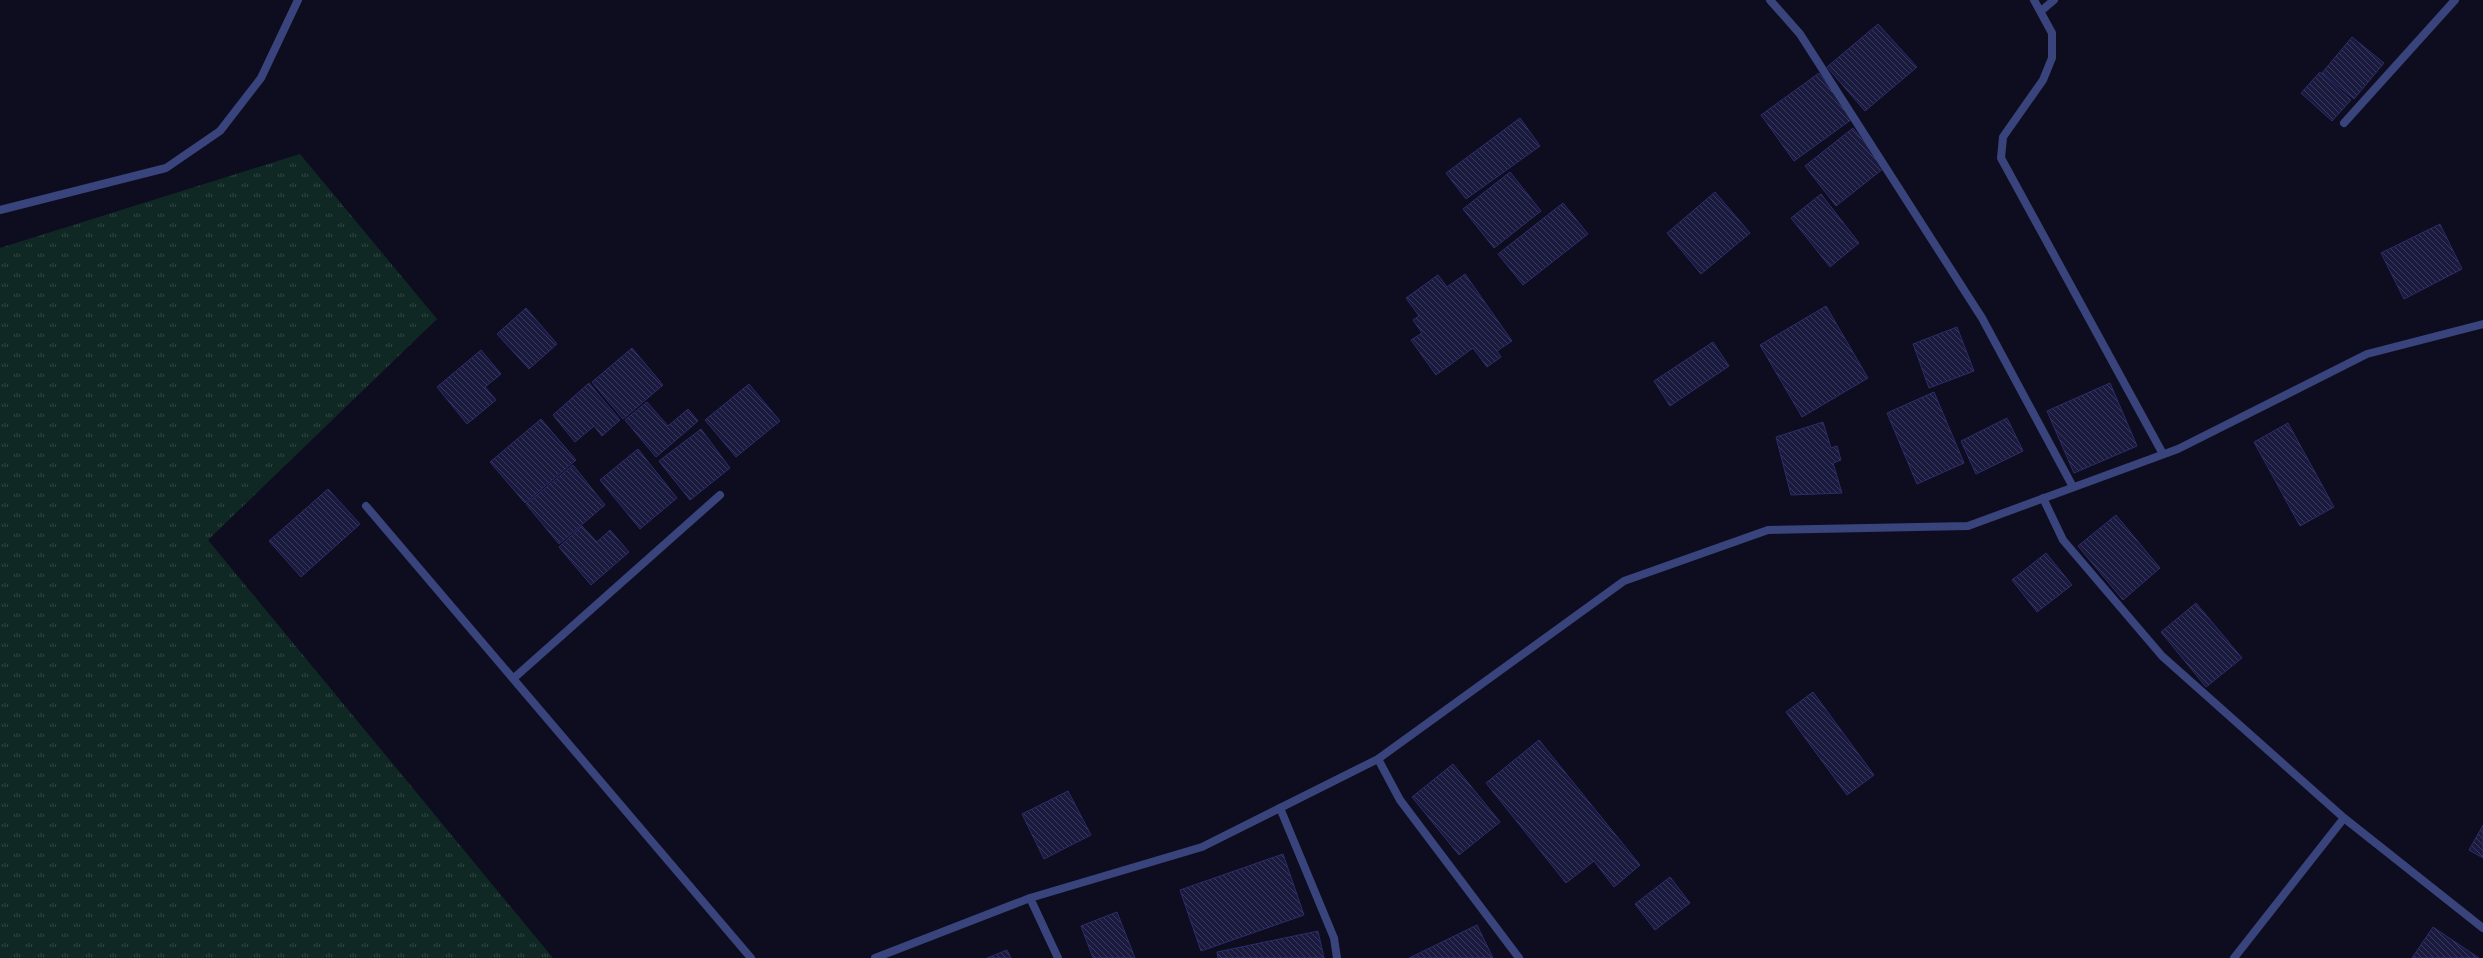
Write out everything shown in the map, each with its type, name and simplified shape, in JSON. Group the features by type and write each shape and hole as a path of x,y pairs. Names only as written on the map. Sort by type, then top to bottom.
{"street":[{"path":"0,210 166,168 220,131 261,78 298,0"},
{"path":"1770,0 1800,34 1982,318 2072,487"},
{"path":"2034,0 2041,10 2052,33 2052,58 2043,80 2003,138 2001,158 2163,454"},
{"path":"2041,10 2054,0"},
{"path":"2344,123 2455,0"},
{"path":"875,958 1030,898 1202,847 1378,759 1624,581 1768,530 1968,526 2178,449 2367,354 2483,324"},
{"path":"514,678 720,495"},
{"path":"2044,498 2063,540 2162,656 2344,818 2483,928"},
{"path":"366,506 752,958"},
{"path":"1378,759 1400,800 1519,958"},
{"path":"1280,808 1334,938 1337,958"},
{"path":"2234,958 2344,818"},
{"path":"1030,898 1058,958"}],"green space":[{"path":"300,154 437,319 208,540 553,958 0,958 0,248"}],"building":[{"path":"1878,24 1917,67 1865,111 1827,67"},
{"path":"2352,37 2384,63 2354,99 2322,73"},
{"path":"2320,72 2351,100 2332,121 2301,93"},
{"path":"1819,73 1852,119 1794,161 1761,115"},
{"path":"1520,118 1540,146 1466,199 1446,173"},
{"path":"1853,128 1884,168 1836,206 1805,166"},
{"path":"1510,172 1541,211 1494,248 1463,209"},
{"path":"1715,192 1750,233 1701,274 1667,233"},
{"path":"1821,194 1859,243 1830,267 1791,218"},
{"path":"1563,203 1588,234 1523,285 1498,254"},
{"path":"2440,224 2462,269 2404,299 2381,253"},
{"path":"1465,274 1512,341 1497,351 1501,357 1487,367 1473,348 1436,375 1411,340 1422,333 1413,320 1419,316 1406,298 1438,275 1447,287"},
{"path":"1826,306 1868,378 1802,417 1760,345"},
{"path":"526,308 557,344 529,369 497,334"},
{"path":"1957,327 1974,371 1929,388 1913,344"},
{"path":"1713,342 1729,366 1670,406 1654,381"},
{"path":"632,348 663,385 623,419 592,382"},
{"path":"481,350 501,374 485,387 496,400 467,424 437,387"},
{"path":"589,383 620,420 602,436 594,426 575,442 553,415"},
{"path":"2110,383 2137,446 2074,473 2047,411"},
{"path":"749,384 780,421 736,457 705,420"},
{"path":"1934,392 1964,463 1917,484 1887,413"},
{"path":"647,402 668,426 688,409 698,421 656,457 625,420"},
{"path":"2007,418 2023,451 1976,474 1961,441"},
{"path":"541,419 576,460 525,503 490,462"},
{"path":"1823,422 1831,448 1837,446 1841,460 1833,463 1842,493 1791,495 1776,437"},
{"path":"2288,423 2334,507 2300,526 2254,442"},
{"path":"701,429 730,468 690,500 659,461"},
{"path":"638,449 677,498 640,529 600,480"},
{"path":"573,465 605,505 559,544 526,504"},
{"path":"328,489 360,524 301,577 269,541"},
{"path":"2116,515 2160,568 2123,600 2078,546"},
{"path":"582,526 597,542 610,530 629,552 591,585 559,547"},
{"path":"2046,553 2072,585 2037,612 2012,580"},
{"path":"2196,603 2242,658 2206,687 2161,632"},
{"path":"1813,692 1874,775 1847,795 1786,712"},
{"path":"1539,740 1640,865 1614,887 1594,861 1566,883 1486,783"},
{"path":"1453,764 1500,822 1459,855 1412,797"},
{"path":"1068,791 1091,835 1044,859 1022,814"},
{"path":"2483,825 2483,858 2469,850"},
{"path":"1283,854 1304,915 1201,951 1180,890"},
{"path":"1670,877 1690,903 1655,930 1635,904"},
{"path":"1117,912 1135,958 1093,958 1081,926"},
{"path":"1477,925 1493,958 1409,958"},
{"path":"2433,927 2479,958 2412,958"},
{"path":"1318,931 1324,958 1218,958 1217,952"},
{"path":"1007,950 1011,958 987,958"}]}
